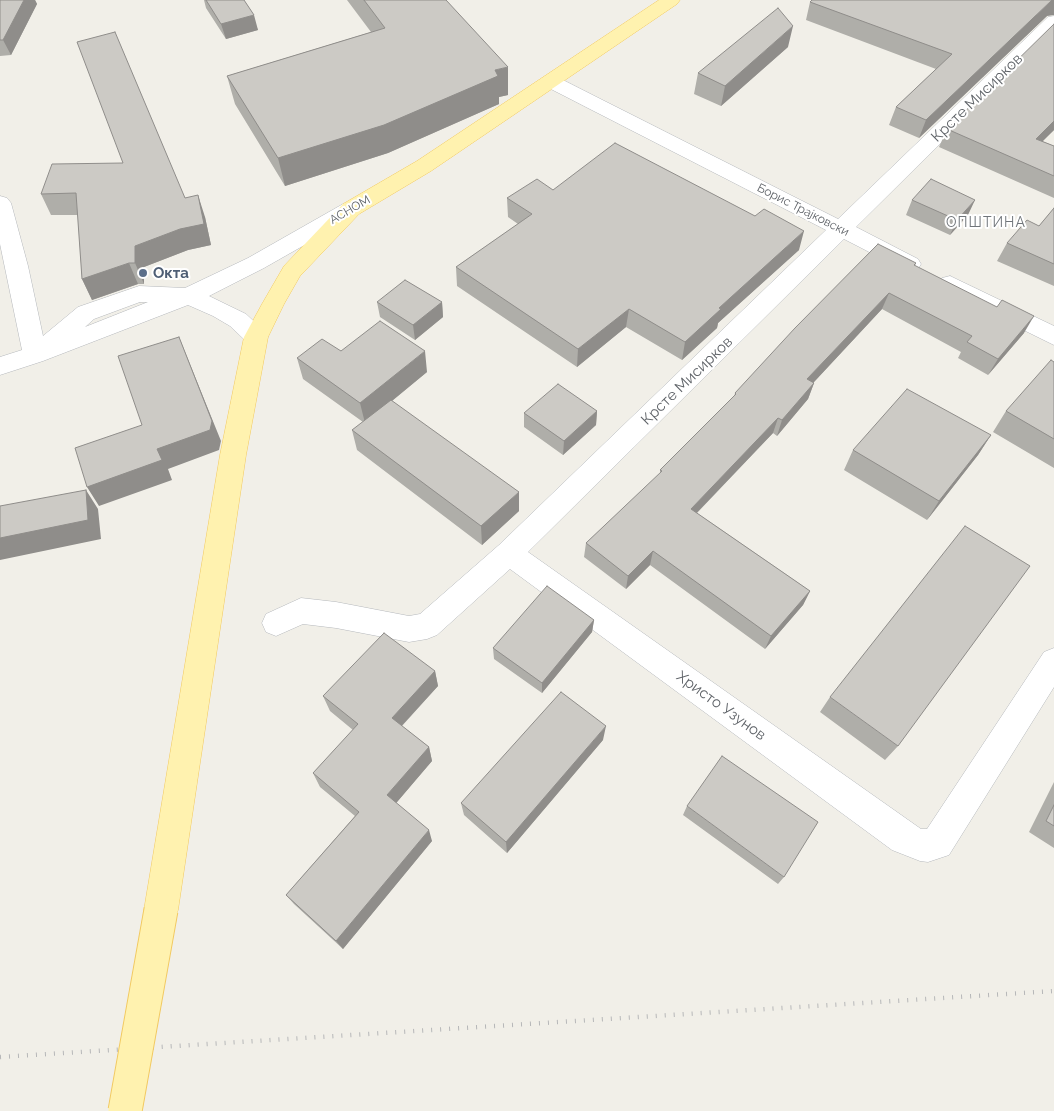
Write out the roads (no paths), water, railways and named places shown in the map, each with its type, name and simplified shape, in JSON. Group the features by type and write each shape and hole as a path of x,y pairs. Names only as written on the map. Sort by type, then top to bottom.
{"main road":[{"name":"АСНОМ","path":"351,209 424,166 552,82 671,0"},
{"path":"125,1111 161,910 233,455 256,337 292,271 351,209"}],"street":[{"name":"Крсте Мисирков","path":"276,623 301,610 409,629 427,626 509,553 1054,22"},
{"name":"Борис Трајковски","path":"552,82 1054,336"},
{"path":"0,203 35,355"},
{"name":"АСНОМ","path":"0,366 35,355 188,296 256,263 351,209"},
{"path":"188,296 221,310 238,320 256,337"},
{"name":"Христо Узунов","path":"509,553 904,838 920,845 928,846 937,843 1054,661"}],"railway":[{"path":"0,1057 1054,991"}],"place":[{"name":"Окта","path":"143,273"}],"district":[{"name":"ОПШТИНА","path":"986,223"}]}
